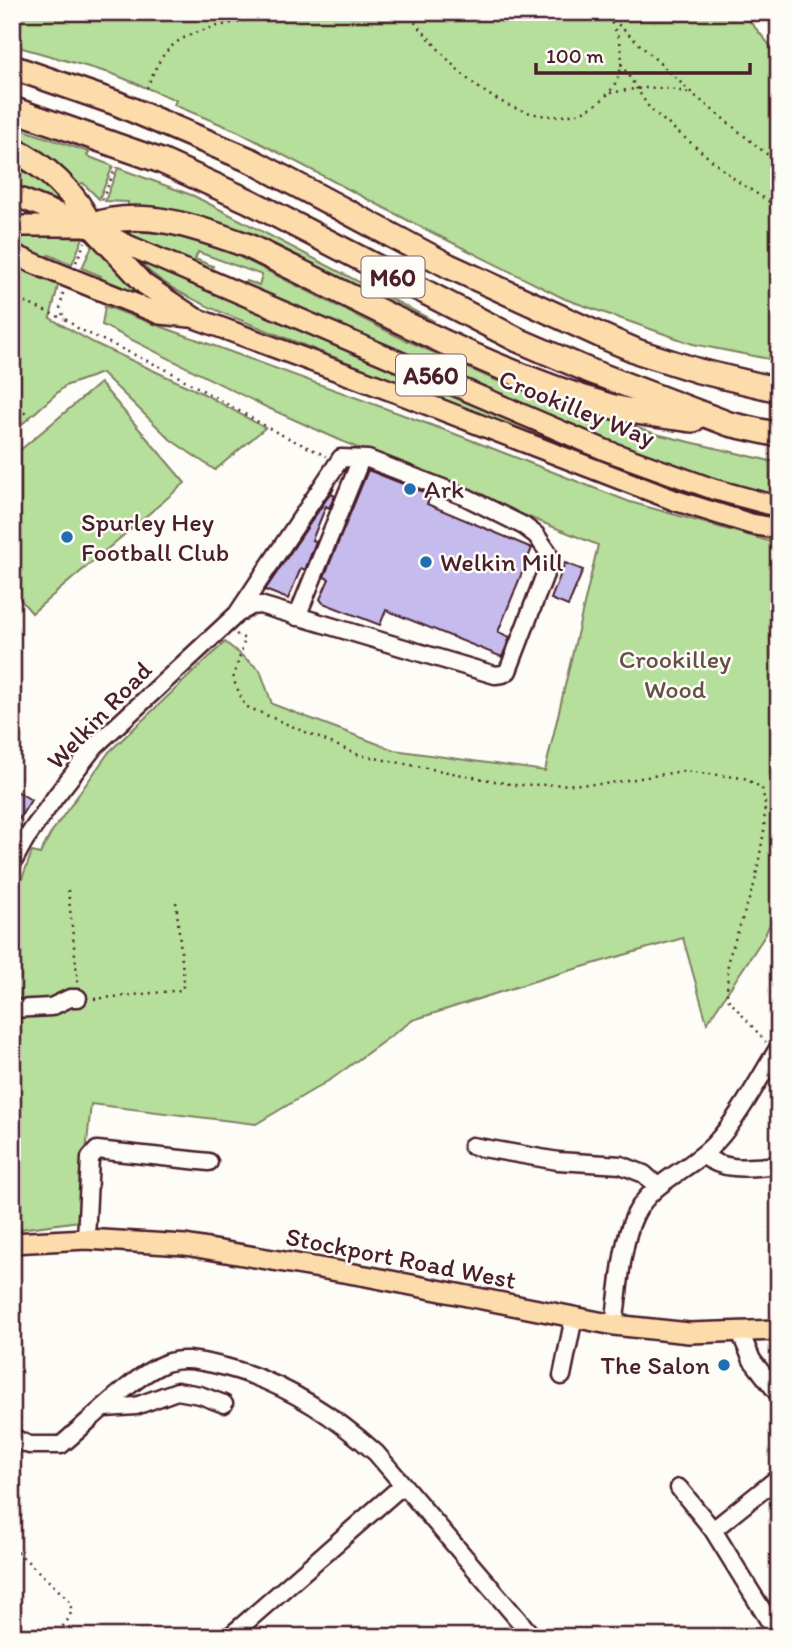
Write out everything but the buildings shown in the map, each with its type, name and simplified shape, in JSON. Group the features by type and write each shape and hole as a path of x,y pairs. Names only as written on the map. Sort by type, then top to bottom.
{"highway":[{"name":"M60","path":"12,67 116,103 252,161 449,266 627,347 699,371 779,390"},
{"name":"M60","path":"12,109 161,161 249,201 518,340 590,371 729,424"},
{"path":"12,149 44,169 76,200 88,233"},
{"name":"M60","path":"88,233 109,219 130,218 180,223 211,232 246,245 486,362 529,379 611,406 729,424 779,435"}],"main road":[{"name":"Crookilley Way","path":"12,195 88,233 125,244 605,450 713,489 779,507"},
{"name":"Crookilley Way","path":"12,226 88,233 144,284 195,318 674,500 751,524 779,529"},
{"name":"Crookilley Way","path":"12,254 160,314 195,318"},
{"name":"Stockport Road West","path":"12,1242 86,1239 185,1245 366,1276 614,1325 689,1333 779,1330"}],"street":[{"path":"341,458 368,459 466,497 524,526 543,543 548,552 547,569 508,671 495,675 297,617 361,459"},
{"name":"Welkin Road","path":"12,864 48,807 95,746 237,614 341,458"},
{"name":"Welkin Road","path":"237,614 251,606 260,605 297,617"},
{"path":"12,1009 51,1007 70,998 78,998"},
{"path":"614,1325 628,1232 643,1201 657,1186 704,1155 729,1126 777,1050"},
{"path":"472,1146 558,1161 621,1164 644,1174 657,1186"},
{"path":"86,1239 90,1158 97,1150 209,1162"},
{"path":"704,1155 710,1161 729,1168 779,1165"},
{"path":"562,1376 573,1317"},
{"path":"740,1332 751,1360 779,1395"},
{"path":"13,1443 61,1445 141,1377 166,1363 194,1360 230,1368 270,1382 349,1430 376,1453 533,1637"},
{"path":"105,1408 136,1406 177,1391 200,1395 224,1404"},
{"path":"713,1530 779,1477"},
{"path":"229,1637 403,1485"},
{"path":"679,1488 713,1530 779,1637"}],"path":[{"path":"147,88 163,57 172,46 188,35 303,12"},
{"path":"405,12 449,62 484,92 514,108 551,116 568,114 598,104 610,93 621,64 620,41 606,12"},
{"path":"606,12 694,95 779,164"},
{"path":"621,64 650,109 737,181 779,208"},
{"path":"610,93 637,88 668,87 694,95"},
{"path":"102,200 116,167"},
{"path":"74,265 88,233"},
{"path":"65,319 60,309 66,286"},
{"path":"12,297 65,319 167,370 276,432 330,458 341,458"},
{"path":"12,405 28,415"},
{"path":"226,626 245,639 233,679 245,706 359,755 515,785 604,784 683,771 744,778 762,788 765,803 764,831 755,882 728,960 727,998 777,1050"},
{"path":"68,890 78,998 95,999 182,990 184,982 176,901"},
{"path":"12,1510 21,1475 13,1443"},
{"path":"12,1547 68,1599 73,1608 72,1616 53,1637"}],"green space":[{"path":"12,12 742,12 779,56 779,361 693,344 565,299 237,131 174,105 176,100 113,74 12,45"},
{"path":"12,126 89,152 87,156 113,166 99,199 83,183 77,185 51,159 12,135"},
{"path":"12,165 54,188 75,211 12,185"},
{"path":"118,168 194,196 434,321 432,324 128,208 128,202 105,201"},
{"path":"112,227 150,228 214,244 397,336 495,380 656,434 779,463 779,496 702,475 644,455 246,285 247,281 259,285 262,275 198,252 195,259 213,266 212,270"},
{"path":"55,232 56,237 83,238 72,264 49,255 46,258 12,244 12,235"},
{"path":"93,244 105,258 109,255 144,294 140,296 100,280 101,276 82,268"},
{"path":"129,252 779,515 779,518 689,494 575,453 223,313 184,295 150,272"},
{"path":"12,263 59,282 50,318 94,343 204,394 265,428 215,470 171,440 102,373 65,386 12,433"},
{"name":"Crookilley Wood","path":"105,306 450,432 630,502 779,544 779,905 764,937 707,1023 683,938 544,978 413,1020 333,1078 256,1124 91,1104 79,1221 12,1230 12,905 32,852 40,854 51,833 109,752 225,642 260,670 272,704 394,750 545,771 598,545 353,446 266,407 102,325"},
{"name":"Spurley Hey Football Club","path":"100,383 185,483 32,613 12,590 12,457"}],"place":[{"name":"Ark","path":"410,489"},
{"name":"Spurley Hey Football Club","path":"67,537"},
{"name":"Welkin Mill","path":"426,562"},
{"name":"The Salon","path":"724,1365"}]}
